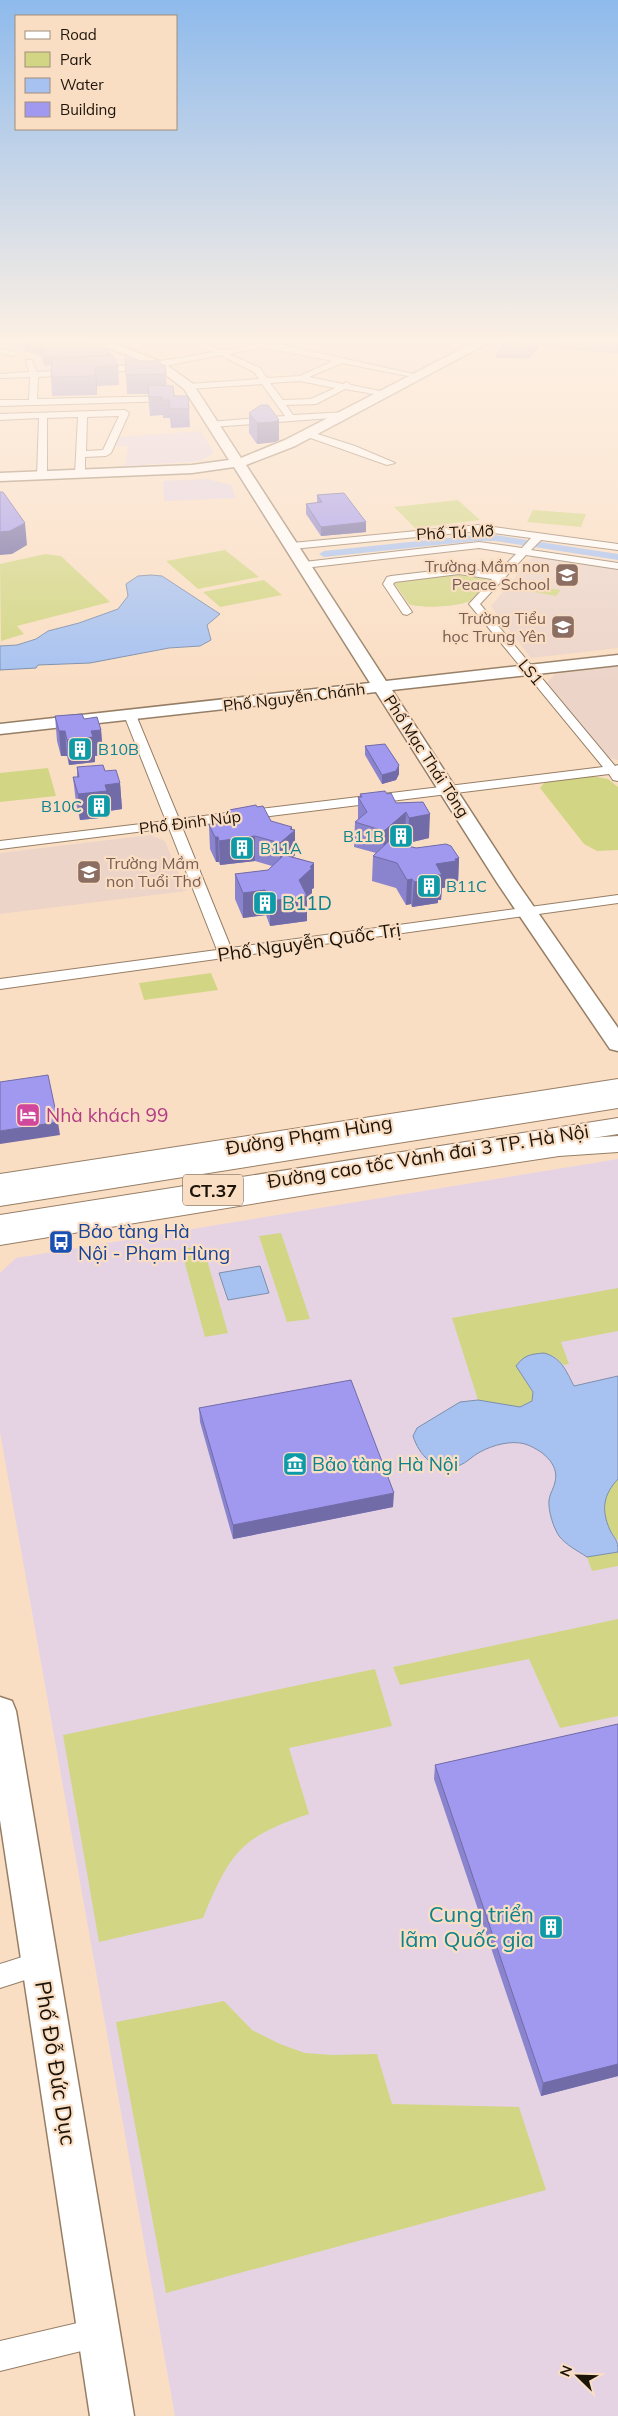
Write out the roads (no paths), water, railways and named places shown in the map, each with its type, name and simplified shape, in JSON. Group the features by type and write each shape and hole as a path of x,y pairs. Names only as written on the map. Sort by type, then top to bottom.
{"main road":[{"name":"Đường Phạm Hùng","path":"0,1183 618,1087"},
{"path":"362,1141 422,1123 618,1092"},
{"name":"Đường cao tốc Vành đai 3 TP. Hà Nội","path":"0,1197 618,1100"},
{"name":"Đường cao tốc Vành đai 3 TP. Hà Nội","path":"0,1224 618,1126"},
{"path":"427,1156 618,1132"},
{"path":"0,1236 332,1182 559,1148 618,1144"}],"street":[{"path":"42,456 42,475"},
{"path":"80,474 82,456"},
{"path":"205,471 221,456"},
{"name":"Phố Mạc Thái Tông","path":"232,456 240,464 249,483 292,546 508,884 618,1044"},
{"path":"254,456 260,457"},
{"path":"372,456 390,463"},
{"path":"0,477 205,471 230,472 240,464 260,457"},
{"path":"0,483 205,471 249,483"},
{"name":"Phố Tú Mỡ","path":"292,546 479,528 531,544 618,566"},
{"name":"Phố Tú Mỡ","path":"304,565 475,545 531,544 618,547"},
{"name":"LS1","path":"531,544 474,604 616,772"},
{"path":"407,612 388,584 391,579 459,571 501,577"},
{"name":"Phố Nguyễn Chánh","path":"0,729 618,660"},
{"path":"130,715 226,953"},
{"name":"Phố Đinh Núp","path":"0,844 616,772"},
{"name":"Phố Nguyễn Quốc Trị","path":"0,984 618,899"},
{"name":"Phố Đỗ Đức Dục","path":"0,1711 112,2416"},
{"path":"0,1976 40,1963"},
{"path":"0,2356 99,2333"}],"water":[{"path":"138,576 162,576 220,614 207,625 211,640 200,646 169,648 90,663 38,665 36,668 0,670 0,646 17,645 36,639 48,631 79,623 118,609 128,596 126,584"},
{"path":"260,1266 269,1293 228,1300 219,1273"},
{"path":"544,1353 559,1362 566,1370 574,1386 618,1376 618,1479 609,1491 605,1503 605,1516 617,1542 618,1552 587,1557 559,1536 549,1509 550,1497 555,1482 555,1469 548,1458 537,1449 520,1443 502,1444 480,1452 464,1463 450,1468 435,1465 429,1461 419,1450 413,1436 417,1428 460,1402 478,1400 520,1407 532,1401 533,1392 516,1366 522,1359 528,1356"}],"waterway":[{"path":"324,554 476,538 495,538 618,557"}],"place":[{"name":"Trường Mầm non Peace School","path":"567,575"},
{"name":"Trường Tiểu học Trung Yên","path":"563,627"},
{"name":"B10B","path":"80,749"},
{"name":"B10C","path":"99,806"},
{"name":"B11B","path":"401,836"},
{"name":"B11A","path":"242,848"},
{"name":"Trường Mầm non Tuổi Thơ","path":"89,872"},
{"name":"B11C","path":"429,886"},
{"name":"B11D","path":"265,903"},
{"name":"Nhà khách 99","path":"28,1115"},
{"name":"Bảo tàng Hà Nội - Phạm Hùng","path":"61,1242"},
{"name":"Bảo tàng Hà Nội","path":"295,1464"},
{"name":"Cung triển lãm Quốc gia","path":"551,1927"}]}
